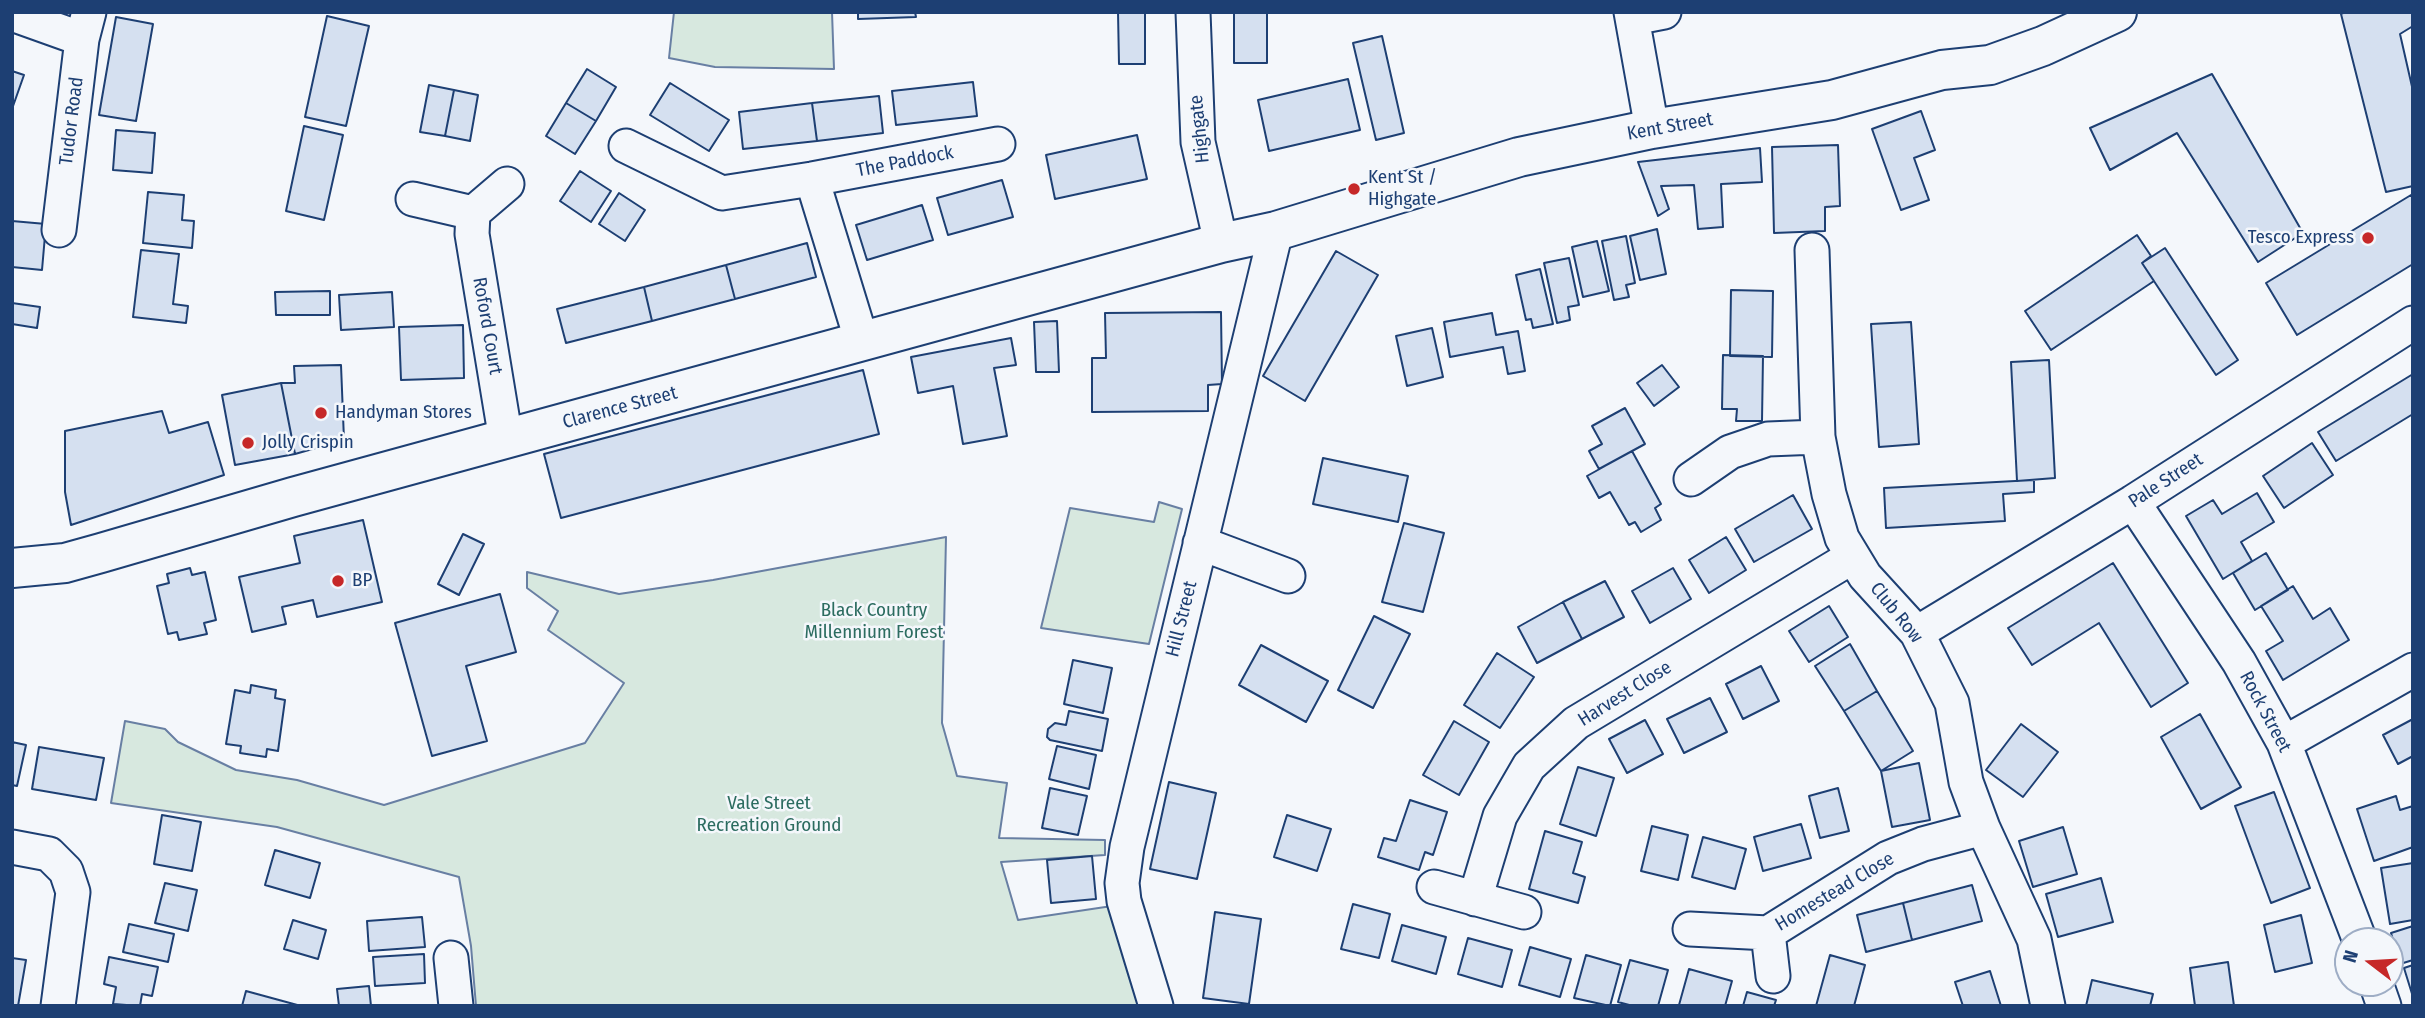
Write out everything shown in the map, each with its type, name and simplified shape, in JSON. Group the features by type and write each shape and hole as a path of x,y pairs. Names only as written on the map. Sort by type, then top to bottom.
{"main road":[{"name":"Kent Street","path":"1221,243 1276,232 1519,157 1652,129 1832,100 1942,70 1990,65 2043,46 2117,12"},
{"name":"Clarence Street","path":"16,568 65,563 293,497 1221,243"}],"street":[{"name":"Highgate","path":"1193,12 1198,142 1221,243"},
{"path":"12,14 86,25"},
{"path":"1643,14 1652,129"},
{"name":"Tudor Road","path":"59,230 86,25"},
{"name":"The Paddock","path":"626,146 722,192 812,179 998,144"},
{"path":"812,179 862,342"},
{"path":"413,199 473,213 508,184"},
{"name":"Roford Court","path":"473,213 472,234 506,440"},
{"name":"Hill Street","path":"1156,1006 1124,901 1122,883 1127,847 1276,232"},
{"name":"Club Row","path":"1811,250 1818,437 1829,494 1842,538 1865,576 1917,633 1952,704 1966,782 1983,828 2034,939 2048,1006"},
{"name":"Pale Street","path":"1917,633 2133,502 2413,323"},
{"path":"1691,479 1730,452 1768,439 1818,437"},
{"name":"Rock Street","path":"2133,502 2239,662 2284,744 2355,927"},
{"path":"1200,543 1289,576"},
{"name":"Harvest Close","path":"1475,899 1500,816 1529,766 1538,757 1576,723 1852,557"},
{"path":"2284,744 2413,670"},
{"name":"Homestead Close","path":"1690,929 1768,933 1888,858 1923,844 1983,828"},
{"path":"12,847 49,855 66,870 73,892 58,1006"},
{"path":"1434,887 1524,912"},
{"name":"Homestead Close","path":"1768,933 1773,976"},
{"path":"451,958 456,1006"}],"green space":[{"path":"674,12 832,12 834,69 715,67 669,58"},
{"path":"1159,502 1182,509 1149,644 1041,628 1070,508 1154,522"},
{"name":"Vale Street Recreation Ground","path":"946,537 942,723 957,776 1007,783 999,838 1105,840 1105,855 1001,862 1018,920 1112,906 1143,1006 476,1006 471,946 459,877 277,827 111,803 125,721 165,729 178,742 236,770 297,780 384,805 585,743 624,683 548,630 558,611 527,588 527,572 619,594 713,580"}],"building":[{"path":"858,12 915,12 916,17 858,19"},
{"path":"1118,12 1145,12 1145,64 1119,64"},
{"path":"1234,12 1267,12 1267,63 1234,63"},
{"path":"2413,12 2413,26 2400,34 2413,91 2413,186 2386,192 2341,14"},
{"path":"327,16 369,26 346,126 305,117"},
{"path":"116,17 153,24 136,121 99,115"},
{"path":"1382,36 1404,133 1376,140 1353,43"},
{"path":"587,69 616,87 596,121 566,103"},
{"path":"12,71 24,75 12,109"},
{"path":"2212,74 2303,233 2258,262 2177,133 2110,170 2090,128"},
{"path":"1348,79 1360,130 1269,151 1258,100"},
{"path":"973,82 977,116 896,125 892,91"},
{"path":"670,83 729,120 709,151 650,115"},
{"path":"429,85 454,90 445,136 420,132"},
{"path":"454,90 478,95 470,141 445,136"},
{"path":"879,96 883,133 817,141 812,103"},
{"path":"566,103 596,121 575,154 546,136"},
{"path":"812,103 817,141 743,149 739,112"},
{"path":"1921,111 1935,150 1914,158 1929,200 1901,210 1872,129"},
{"path":"304,126 343,135 324,220 286,211"},
{"path":"116,130 155,133 152,173 113,170"},
{"path":"1137,135 1147,179 1055,199 1046,155"},
{"path":"1838,145 1840,206 1825,207 1825,231 1774,233 1772,147"},
{"path":"1760,148 1762,182 1721,184 1723,227 1698,229 1694,185 1661,186 1669,209 1658,216 1638,162"},
{"path":"580,171 611,191 591,222 560,201"},
{"path":"1002,180 1013,217 948,235 937,198"},
{"path":"148,192 184,195 182,220 194,221 192,248 143,243"},
{"path":"619,193 645,210 625,241 599,224"},
{"path":"2411,195 2413,264 2297,335 2266,283"},
{"path":"922,205 933,240 867,260 856,225"},
{"path":"12,221 46,224 42,270 12,267"},
{"path":"1657,229 1666,274 1640,280 1630,236"},
{"path":"2137,235 2151,256 2142,263 2154,281 2051,350 2025,311"},
{"path":"1626,236 1635,283 1626,285 1629,297 1614,300 1602,241"},
{"path":"1597,241 1609,291 1583,297 1572,247"},
{"path":"807,243 816,277 735,299 726,265"},
{"path":"2165,248 2238,360 2216,375 2142,263"},
{"path":"141,250 179,254 173,304 188,306 186,323 133,317"},
{"path":"1336,251 1378,275 1305,401 1263,376"},
{"path":"1569,258 1579,305 1568,307 1570,320 1557,323 1544,263"},
{"path":"726,265 735,299 652,321 644,287"},
{"path":"1540,269 1553,324 1533,328 1531,319 1526,320 1516,275"},
{"path":"644,287 652,321 566,343 557,309"},
{"path":"1731,290 1773,291 1772,357 1730,356"},
{"path":"330,291 330,315 276,315 275,292"},
{"path":"392,292 394,327 341,330 339,295"},
{"path":"12,303 40,307 37,328 12,324"},
{"path":"1221,312 1222,384 1208,385 1208,411 1092,412 1092,358 1106,358 1105,313"},
{"path":"1492,313 1496,335 1518,331 1525,371 1508,374 1503,347 1450,357 1444,322"},
{"path":"1057,321 1059,372 1036,372 1034,322"},
{"path":"1911,322 1919,444 1879,447 1871,324"},
{"path":"463,325 464,378 401,380 399,327"},
{"path":"1432,328 1443,377 1407,386 1396,336"},
{"path":"1011,338 1016,365 994,368 1007,436 963,444 953,386 918,393 911,357"},
{"path":"1723,355 1763,356 1762,421 1736,421 1737,409 1722,409"},
{"path":"2049,360 2055,478 2017,481 2011,362"},
{"path":"341,365 344,440 295,454 281,383 295,383 294,366"},
{"path":"1662,365 1679,387 1654,406 1637,383"},
{"path":"863,370 879,434 561,518 544,454"},
{"path":"2413,374 2413,414 2336,461 2318,432"},
{"path":"281,383 295,454 235,465 222,395"},
{"path":"1625,408 1645,444 1599,469 1589,451 1602,444 1592,426"},
{"path":"162,411 169,433 208,422 224,475 71,525 65,492 65,431"},
{"path":"2312,443 2333,475 2284,508 2263,476"},
{"path":"1632,451 1661,504 1655,508 1661,520 1641,532 1635,522 1629,525 1610,492 1599,498 1587,476"},
{"path":"1323,458 1408,476 1398,522 1313,504"},
{"path":"2034,480 2034,492 2003,494 2005,521 1886,528 1884,488"},
{"path":"2257,493 2274,522 2241,542 2252,561 2223,579 2186,516 2213,500 2222,514"},
{"path":"1793,495 1812,529 1754,562 1735,529"},
{"path":"363,520 382,602 317,617 313,600 282,607 286,624 252,632 239,577 300,563 294,536"},
{"path":"1404,523 1444,533 1423,612 1382,602"},
{"path":"463,534 484,544 459,595 438,584"},
{"path":"1726,537 1746,570 1709,593 1689,560"},
{"path":"2266,553 2288,590 2255,610 2233,573"},
{"path":"2113,563 2188,683 2151,707 2099,623 2032,665 2008,628"},
{"path":"190,568 192,575 205,572 216,620 204,623 207,634 179,640 177,632 168,634 157,586 169,583 167,574"},
{"path":"1673,568 1691,599 1650,623 1632,591"},
{"path":"1605,581 1624,617 1582,639 1563,602"},
{"path":"2293,586 2313,619 2330,608 2349,640 2283,680 2266,651 2283,641 2261,606"},
{"path":"500,594 516,652 466,666 487,741 432,756 395,623"},
{"path":"1563,602 1582,639 1537,663 1518,627"},
{"path":"1829,606 1848,637 1809,662 1789,631"},
{"path":"1374,616 1410,634 1373,708 1338,690"},
{"path":"1850,644 1877,691 1844,711 1815,666"},
{"path":"1261,645 1328,681 1306,722 1239,685"},
{"path":"1497,653 1534,677 1500,728 1464,705"},
{"path":"1073,660 1112,668 1103,713 1064,704"},
{"path":"1761,666 1779,701 1743,719 1726,684"},
{"path":"251,685 276,690 275,698 285,700 278,751 267,749 266,757 240,753 241,746 226,744 235,690 250,693"},
{"path":"1877,691 1913,751 1881,771 1844,711"},
{"path":"1710,698 1727,732 1684,753 1667,719"},
{"path":"1069,711 1108,719 1102,751 1050,740 1047,737 1048,729 1055,723 1066,725"},
{"path":"2200,714 2241,787 2201,809 2161,737"},
{"path":"2413,719 2413,756 2398,764 2383,735"},
{"path":"1645,720 1663,754 1627,773 1609,739"},
{"path":"1454,721 1489,742 1459,795 1423,775"},
{"path":"2021,724 2058,752 2023,797 1986,770"},
{"path":"12,742 26,745 17,786 12,785"},
{"path":"1057,746 1096,755 1089,789 1049,779"},
{"path":"39,747 104,758 96,800 32,789"},
{"path":"1919,763 1930,820 1892,827 1881,771"},
{"path":"1578,767 1614,778 1596,836 1560,824"},
{"path":"1169,782 1216,793 1197,879 1150,869"},
{"path":"1050,788 1087,796 1078,835 1042,828"},
{"path":"1838,788 1849,831 1820,838 1809,796"},
{"path":"2274,792 2310,888 2271,903 2235,806"},
{"path":"2396,796 2400,810 2413,806 2413,847 2374,861 2357,809"},
{"path":"1410,800 1447,812 1433,855 1425,852 1419,870 1378,857 1384,838 1396,841"},
{"path":"162,815 201,822 192,871 154,864"},
{"path":"1287,815 1331,829 1317,871 1274,857"},
{"path":"1801,824 1811,858 1763,871 1754,837"},
{"path":"1652,826 1688,835 1678,880 1641,871"},
{"path":"2063,827 2077,874 2033,887 2019,841"},
{"path":"1545,831 1582,842 1573,873 1585,877 1578,903 1529,889"},
{"path":"1703,837 1746,849 1735,889 1692,877"},
{"path":"275,850 320,863 310,898 265,885"},
{"path":"1092,856 1096,899 1051,903 1047,860"},
{"path":"2413,863 2413,920 2390,924 2381,868"},
{"path":"2101,878 2113,922 2058,937 2046,894"},
{"path":"165,883 197,890 188,931 155,923"},
{"path":"1972,885 1982,921 1912,940 1903,903"},
{"path":"1903,903 1912,940 1866,952 1857,915"},
{"path":"1353,904 1390,914 1379,958 1341,949"},
{"path":"1215,912 1261,919 1249,1004 1203,998"},
{"path":"2301,915 2312,963 2275,972 2264,925"},
{"path":"422,917 425,947 369,951 367,921"},
{"path":"293,920 326,930 318,959 284,949"},
{"path":"129,924 174,934 168,962 123,952"},
{"path":"1402,925 1446,937 1436,974 1392,961"},
{"path":"2413,926 2413,960 2404,963 2404,929"},
{"path":"1468,938 1512,950 1502,987 1458,974"},
{"path":"1530,947 1571,959 1560,997 1519,985"},
{"path":"424,954 425,983 375,986 373,957"},
{"path":"1586,955 1621,965 1610,1006 1574,998"},
{"path":"1830,955 1865,965 1854,1006 1816,1006"},
{"path":"109,957 158,967 152,996 142,994 140,1006 113,1004 116,987 104,984"},
{"path":"12,958 26,960 18,1006 12,1006"},
{"path":"1630,960 1668,970 1658,1006 1633,1006 1618,1002"},
{"path":"2228,962 2234,1006 2195,1006 2190,968"},
{"path":"2413,965 2413,997 2404,968"},
{"path":"1689,969 1732,981 1725,1006 1679,1005"},
{"path":"1990,971 2001,1006 1963,1006 1955,982"},
{"path":"2092,980 2153,994 2150,1006 2086,1006"},
{"path":"369,986 371,1006 339,1006 337,989"},
{"path":"246,991 301,1006 242,1006"},
{"path":"1747,992 1776,1000 1774,1006 1743,1006"}],"place":[{"name":"Kent St / Highgate","path":"1354,189"},
{"name":"Tesco Express","path":"2368,238"},
{"name":"Handyman Stores","path":"321,413"},
{"name":"Jolly Crispin","path":"248,443"},
{"name":"BP","path":"338,581"}],"park label":[{"name":"Black Country Millennium Forest","path":"874,622"}]}
